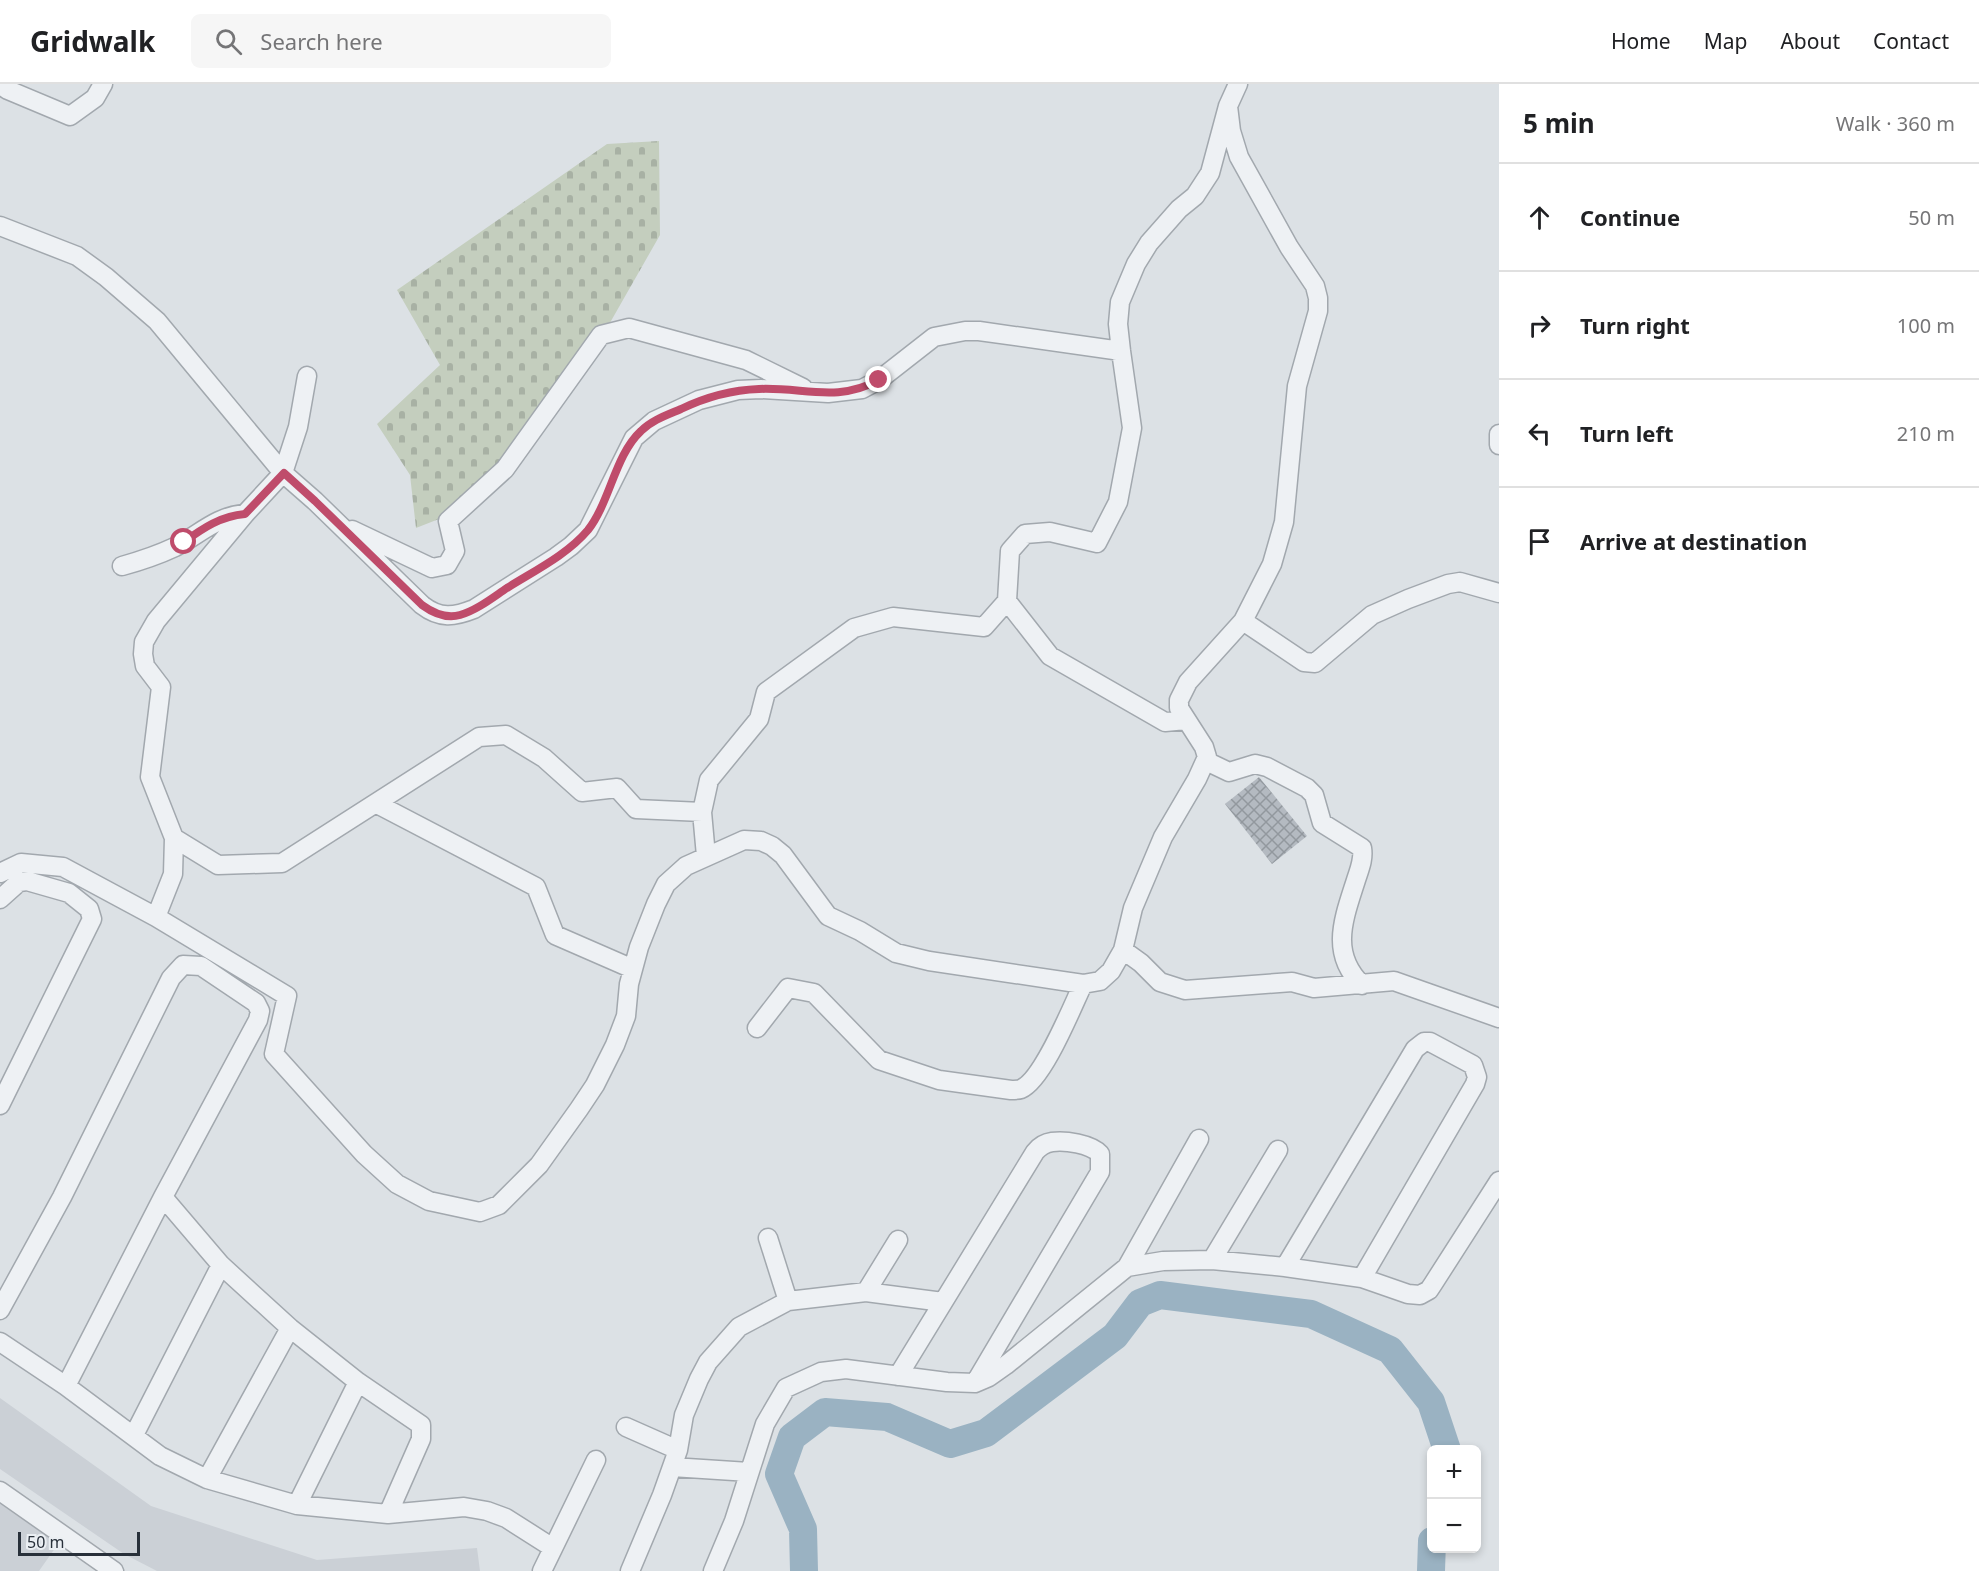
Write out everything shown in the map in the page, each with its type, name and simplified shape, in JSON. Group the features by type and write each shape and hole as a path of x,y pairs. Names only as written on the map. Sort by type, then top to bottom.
{"street":[{"path":"0,85 70,116 95,98 103,84"},
{"path":"706,856 702,812 709,780 759,719 766,692 854,628 893,617 984,627 1007,602 1010,551 1025,534 1050,532 1097,543 1118,502 1132,428 1121,351 1120,302 1127,282 1149,243 1163,225 1203,186 1215,160 1228,106 1238,84"},
{"path":"0,873 21,863 63,867 156,917 287,996 274,1054 364,1154 397,1184 429,1201 480,1212 499,1205 539,1165 579,1109 615,1045 626,1016 629,984 639,947 666,884 686,866 744,840 761,841 772,846 783,855 828,916 860,931 896,953 929,962 1083,984 1100,981 1111,971 1123,950 1133,908 1163,837 1207,758 1204,747 1179,708 1179,700 1188,682 1243,621 1272,564 1284,522 1297,386 1318,311 1315,286 1289,246 1239,157 1231,131 1228,106"},
{"path":"0,226 77,256 144,310 175,341 284,473 428,610 436,614 458,616 474,609 556,557 580,538 597,515 634,438 654,421 699,400 719,394 760,388 828,393 862,389 879,380 934,337 965,330 1121,351"},
{"path":"337,523 432,568 447,565 455,551 448,521 505,469 602,335 629,328 746,360 810,392"},
{"path":"156,917 173,874 174,838 150,777 161,687 145,666 144,642 156,621 245,514 284,473 298,427 307,376"},
{"path":"1499,434 1499,445"},
{"path":"122,566 174,548 218,520 245,514"},
{"path":"1243,621 1304,662 1315,663 1372,615 1408,599 1448,584 1460,582 1499,593"},
{"path":"1007,602 1050,656 1165,722 1186,720"},
{"path":"174,838 218,866 282,863 479,737 506,735 543,758 582,792 616,788 636,809 702,812"},
{"path":"1206,761 1229,772 1250,765 1267,767 1307,788 1314,795 1322,823 1362,849 1362,860 1343,919 1341,944 1347,966 1362,985"},
{"path":"377,804 536,887 555,935 633,969"},
{"path":"0,899 19,882 27,881 69,892 89,909 92,919 0,1105"},
{"path":"1123,950 1160,982 1185,990 1292,982 1314,988 1394,981 1499,1018"},
{"path":"0,1310 62,1197 171,978 183,965 201,966 256,1003 260,1015 66,1386"},
{"path":"757,1028 788,988 814,993 879,1060 939,1080 1011,1090 1021,1089 1038,1072 1054,1045 1083,984"},
{"path":"1285,1267 1415,1049 1424,1042 1430,1042 1473,1065 1477,1077 1475,1084 1362,1278"},
{"path":"713,1571 734,1521 765,1424 786,1388 821,1372 846,1369 947,1382 975,1383 989,1377 1127,1267 1199,1139"},
{"path":"898,1376 1039,1147 1054,1141 1074,1144 1099,1152 1102,1162 1100,1172 975,1383"},
{"path":"1212,1260 1278,1150"},
{"path":"1127,1267 1163,1261 1212,1260 1362,1278 1408,1294 1420,1295 1433,1284 1499,1181"},
{"path":"163,1197 221,1265 290,1328 358,1382 415,1420 422,1429 421,1439 388,1514"},
{"path":"768,1238 788,1301"},
{"path":"866,1292 898,1240"},
{"path":"134,1435 221,1265"},
{"path":"630,1571 675,1458 684,1415 708,1362 740,1327 788,1301 866,1292 943,1302"},
{"path":"207,1479 290,1328"},
{"path":"0,1342 66,1386 160,1455 207,1479 297,1505 388,1514 464,1507 487,1511 506,1518 553,1548"},
{"path":"297,1505 358,1382"},
{"path":"626,1428 675,1458 749,1472"},
{"path":"542,1571 596,1460"},
{"path":"0,1491 114,1571"}],"shaded area":[{"path":"0,1398 151,1506 317,1560 477,1548 480,1571 157,1571 124,1554 0,1469"},
{"path":"0,1503 58,1544 39,1571 0,1571"}],"green space":[{"path":"659,141 660,235 607,328 492,483 444,517 416,528 410,475 377,424 440,365 397,290 607,144"}],"building":[{"path":"1259,777 1307,836 1272,864 1225,804"}],"waterway":[{"path":"804,1571 803,1529 779,1474 792,1437 825,1412 887,1417 950,1444 986,1433 1115,1336 1140,1303 1160,1295 1311,1314 1390,1350 1431,1402 1445,1445"},
{"path":"1431,1571 1432,1553"}],"route":[{"path":"184,542 218,520 245,514 284,473 428,610 436,614 458,616 474,609 556,557 588,530 634,438 654,421 699,400 738,390 760,388 828,393 862,389 879,380"}]}
